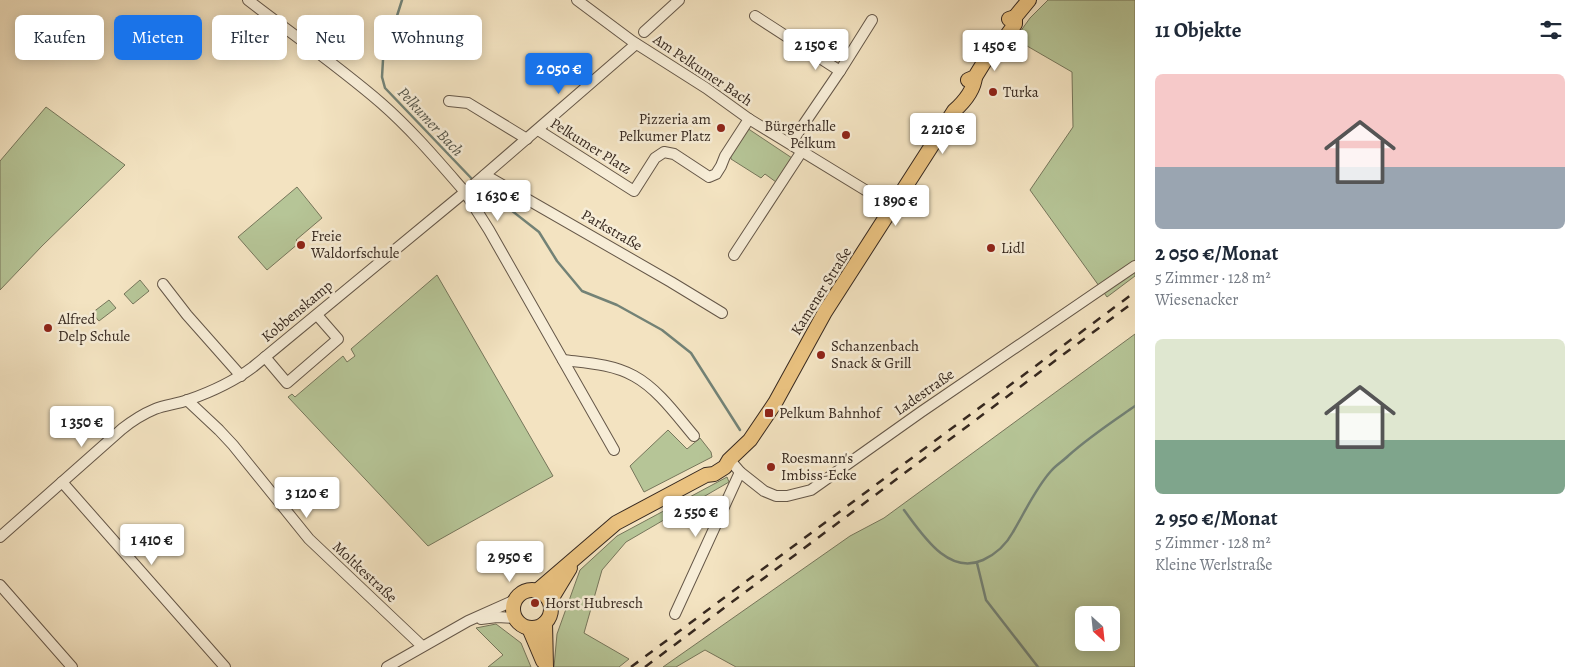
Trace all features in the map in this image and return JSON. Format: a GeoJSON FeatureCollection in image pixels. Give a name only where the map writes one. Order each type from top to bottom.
{"type":"FeatureCollection","features":[{"type":"Feature","properties":{"kind":"main road","name":"Kamener Straße"},"geometry":{"type":"LineString","coordinates":[[538,590],[616,523],[706,475],[710,468],[729,460],[750,440],[776,403],[825,312],[954,111],[962,103],[974,84],[974,77],[991,51],[998,48],[1015,24],[1016,17],[1029,0]]}},
{"type":"Feature","properties":{"kind":"main road","name":"Kamener Straße"},"geometry":{"type":"LineString","coordinates":[[550,600],[578,554]]}},
{"type":"Feature","properties":{"kind":"main road"},"geometry":{"type":"LineString","coordinates":[[530,589],[538,590],[550,600],[551,613],[545,623],[539,627],[529,628],[516,618],[513,610],[515,600],[523,592],[530,589]]}},
{"type":"Feature","properties":{"kind":"main road"},"geometry":{"type":"LineString","coordinates":[[545,623],[546,666]]}},
{"type":"Feature","properties":{"kind":"main road"},"geometry":{"type":"LineString","coordinates":[[529,628],[546,666]]}},
{"type":"Feature","properties":{"kind":"street"},"geometry":{"type":"LineString","coordinates":[[248,0],[382,104],[468,189],[476,210],[614,450]]}},
{"type":"Feature","properties":{"kind":"street","name":"Am Pelkumer Bach"},"geometry":{"type":"LineString","coordinates":[[577,0],[636,44],[706,88],[750,119],[892,207]]}},
{"type":"Feature","properties":{"kind":"street"},"geometry":{"type":"LineString","coordinates":[[644,32],[679,0]]}},
{"type":"Feature","properties":{"kind":"street"},"geometry":{"type":"LineString","coordinates":[[755,16],[840,71]]}},
{"type":"Feature","properties":{"kind":"street"},"geometry":{"type":"LineString","coordinates":[[791,143],[872,20]]}},
{"type":"Feature","properties":{"kind":"street","name":"Kobbenskamp"},"geometry":{"type":"LineString","coordinates":[[187,400],[242,376],[483,177],[636,44]]}},
{"type":"Feature","properties":{"kind":"street"},"geometry":{"type":"LineString","coordinates":[[450,101],[468,102],[527,139]]}},
{"type":"Feature","properties":{"kind":"street","name":"Pelkumer Platz"},"geometry":{"type":"LineString","coordinates":[[538,130],[634,191],[655,158],[664,152],[674,154],[710,176],[716,174],[725,156],[750,119]]}},
{"type":"Feature","properties":{"kind":"street"},"geometry":{"type":"LineString","coordinates":[[734,255],[802,151]]}},
{"type":"Feature","properties":{"kind":"street","name":"Parkstraße"},"geometry":{"type":"LineString","coordinates":[[483,177],[671,282],[722,313]]}},
{"type":"Feature","properties":{"kind":"street","name":"Ladestraße"},"geometry":{"type":"LineString","coordinates":[[729,460],[740,472],[764,490],[776,496],[787,496],[811,490],[921,412],[1135,266]]}},
{"type":"Feature","properties":{"kind":"street"},"geometry":{"type":"LineString","coordinates":[[163,284],[242,376]]}},
{"type":"Feature","properties":{"kind":"street"},"geometry":{"type":"LineString","coordinates":[[265,357],[287,383],[338,339],[317,315]]}},
{"type":"Feature","properties":{"kind":"street"},"geometry":{"type":"LineString","coordinates":[[563,360],[606,366],[635,376],[662,399],[694,436]]}},
{"type":"Feature","properties":{"kind":"street"},"geometry":{"type":"LineString","coordinates":[[0,536],[136,419],[153,410],[187,400]]}},
{"type":"Feature","properties":{"kind":"street","name":"Moltkestraße"},"geometry":{"type":"LineString","coordinates":[[187,400],[233,445],[309,539],[422,646]]}},
{"type":"Feature","properties":{"kind":"street"},"geometry":{"type":"LineString","coordinates":[[675,614],[740,472]]}},
{"type":"Feature","properties":{"kind":"street"},"geometry":{"type":"LineString","coordinates":[[62,482],[225,667]]}},
{"type":"Feature","properties":{"kind":"street"},"geometry":{"type":"LineString","coordinates":[[0,585],[72,667]]}},
{"type":"Feature","properties":{"kind":"street"},"geometry":{"type":"LineString","coordinates":[[387,667],[468,621],[515,600]]}},
{"type":"Feature","properties":{"kind":"street"},"geometry":{"type":"LineString","coordinates":[[468,621],[496,617],[516,618]]}},
{"type":"Feature","properties":{"kind":"green space"},"geometry":{"type":"Polygon","coordinates":[[[1048,0],[1135,0],[1135,276],[1107,297],[1030,190],[1073,127],[1072,72],[1015,39],[1030,18],[1048,0]]]}},
{"type":"Feature","properties":{"kind":"green space"},"geometry":{"type":"Polygon","coordinates":[[[46,107],[125,165],[0,290],[0,161],[46,107]]]}},
{"type":"Feature","properties":{"kind":"green space"},"geometry":{"type":"Polygon","coordinates":[[[747,128],[792,158],[776,182],[765,174],[761,178],[731,159],[730,152],[747,128]]]}},
{"type":"Feature","properties":{"kind":"green space"},"geometry":{"type":"Polygon","coordinates":[[[297,187],[322,218],[296,240],[299,243],[267,270],[238,237],[297,187]]]}},
{"type":"Feature","properties":{"kind":"green space"},"geometry":{"type":"Polygon","coordinates":[[[437,275],[553,476],[428,546],[288,397],[292,394],[295,397],[343,356],[347,362],[355,356],[351,349],[437,275]]]}},
{"type":"Feature","properties":{"kind":"green space"},"geometry":{"type":"Polygon","coordinates":[[[140,280],[149,291],[133,304],[124,294],[140,280]]]}},
{"type":"Feature","properties":{"kind":"green space"},"geometry":{"type":"Polygon","coordinates":[[[109,300],[116,308],[99,321],[92,313],[109,300]]]}},
{"type":"Feature","properties":{"kind":"green space"},"geometry":{"type":"Polygon","coordinates":[[[1135,334],[1135,667],[736,667],[705,650],[676,667],[663,667],[850,536],[884,518],[1135,334]]]}},
{"type":"Feature","properties":{"kind":"green space"},"geometry":{"type":"Polygon","coordinates":[[[668,430],[687,449],[700,438],[711,452],[712,457],[644,492],[630,466],[668,430]]]}},
{"type":"Feature","properties":{"kind":"green space"},"geometry":{"type":"Polygon","coordinates":[[[727,477],[729,482],[626,542],[602,570],[584,633],[629,659],[619,667],[554,667],[557,634],[580,570],[617,536],[727,477]]]}},
{"type":"Feature","properties":{"kind":"green space"},"geometry":{"type":"Polygon","coordinates":[[[496,624],[521,643],[531,667],[488,667],[503,655],[476,628],[496,624]]]}},
{"type":"Feature","properties":{"kind":"waterway","name":"Pelkumer Bach"},"geometry":{"type":"LineString","coordinates":[[402,0],[383,60],[382,77],[385,88],[473,180]]}},
{"type":"Feature","properties":{"kind":"waterway","name":"Pelkumer Bach"},"geometry":{"type":"LineString","coordinates":[[479,185],[539,232],[557,261],[582,291],[617,305],[662,330],[691,353],[740,430]]}},
{"type":"Feature","properties":{"kind":"waterway"},"geometry":{"type":"LineString","coordinates":[[904,510],[928,541],[947,558],[958,562],[970,563],[983,560],[1004,545],[1035,493],[1053,469],[1092,436],[1135,406]]}},
{"type":"Feature","properties":{"kind":"waterway","name":"Pelkumer Bach"},"geometry":{"type":"LineString","coordinates":[[977,563],[986,600],[1038,667]]}},
{"type":"Feature","properties":{"kind":"railway"},"geometry":{"type":"LineString","coordinates":[[631,667],[1135,292]]}},
{"type":"Feature","properties":{"kind":"railway"},"geometry":{"type":"LineString","coordinates":[[645,667],[1135,301]]}},
{"type":"Feature","properties":{"kind":"place","name":"Turka"},"geometry":{"type":"Point","coordinates":[993,92]}},
{"type":"Feature","properties":{"kind":"place","name":"Pizzeria am Pelkumer Platz"},"geometry":{"type":"Point","coordinates":[721,128]}},
{"type":"Feature","properties":{"kind":"place","name":"Bürgerhalle Pelkum"},"geometry":{"type":"Point","coordinates":[846,135]}},
{"type":"Feature","properties":{"kind":"place","name":"Freie Waldorfschule"},"geometry":{"type":"Point","coordinates":[301,245]}},
{"type":"Feature","properties":{"kind":"place","name":"Lidl"},"geometry":{"type":"Point","coordinates":[991,248]}},
{"type":"Feature","properties":{"kind":"place","name":"Alfred Delp Schule"},"geometry":{"type":"Point","coordinates":[48,328]}},
{"type":"Feature","properties":{"kind":"place","name":"Schanzenbach Snack & Grill"},"geometry":{"type":"Point","coordinates":[821,355]}},
{"type":"Feature","properties":{"kind":"place","name":"Pelkum Bahnhof"},"geometry":{"type":"Point","coordinates":[769,413]}},
{"type":"Feature","properties":{"kind":"place","name":"Roesmann's Imbiss-Ecke"},"geometry":{"type":"Point","coordinates":[771,467]}},
{"type":"Feature","properties":{"kind":"place","name":"Horst Hubresch"},"geometry":{"type":"Point","coordinates":[535,603]}}]}
